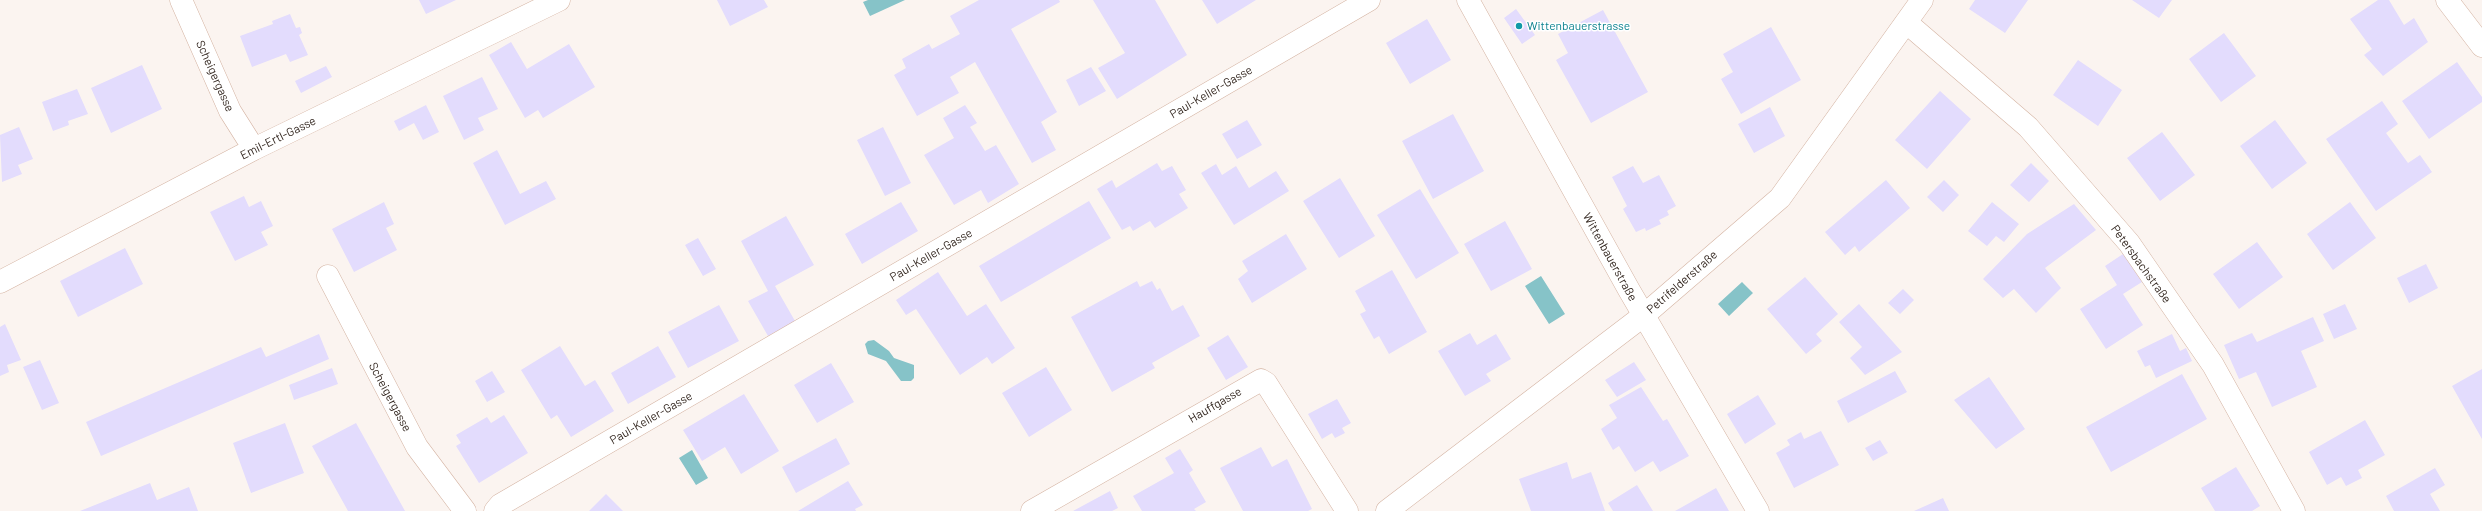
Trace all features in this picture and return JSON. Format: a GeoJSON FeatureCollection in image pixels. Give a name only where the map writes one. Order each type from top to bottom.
{"type":"FeatureCollection","features":[{"type":"Feature","properties":{"kind":"street","name":"Scheigergasse"},"geometry":{"type":"LineString","coordinates":[[181,0],[230,111],[254,149]]}},
{"type":"Feature","properties":{"kind":"street","name":"Emil-Ertl-Gasse"},"geometry":{"type":"LineString","coordinates":[[0,282],[254,149],[559,0]]}},
{"type":"Feature","properties":{"kind":"street","name":"Paul-Keller-Gasse"},"geometry":{"type":"LineString","coordinates":[[496,511],[500,506],[521,493],[1369,0]]}},
{"type":"Feature","properties":{"kind":"street","name":"Wittenbauerstraße"},"geometry":{"type":"LineString","coordinates":[[1468,0],[1643,316],[1758,511]]}},
{"type":"Feature","properties":{"kind":"street","name":"Petrifelderstraße"},"geometry":{"type":"LineString","coordinates":[[1387,511],[1643,316],[1780,198],[1922,0]]}},
{"type":"Feature","properties":{"kind":"street"},"geometry":{"type":"LineString","coordinates":[[2447,0],[2482,46]]}},
{"type":"Feature","properties":{"kind":"street","name":"Petersbachstraße"},"geometry":{"type":"LineString","coordinates":[[1907,22],[2028,127],[2129,243],[2213,365],[2294,511]]}},
{"type":"Feature","properties":{"kind":"street","name":"Scheigergasse"},"geometry":{"type":"LineString","coordinates":[[328,276],[417,447],[465,511]]}},
{"type":"Feature","properties":{"kind":"street","name":"Hauffgasse"},"geometry":{"type":"LineString","coordinates":[[1032,511],[1261,380],[1266,383],[1348,511]]}},
{"type":"Feature","properties":{"kind":"water"},"geometry":{"type":"Polygon","coordinates":[[[868,0],[905,0],[870,16],[863,2],[868,0]]]}},
{"type":"Feature","properties":{"kind":"water"},"geometry":{"type":"Polygon","coordinates":[[[1541,276],[1565,314],[1549,324],[1525,286],[1541,276]]]}},
{"type":"Feature","properties":{"kind":"water"},"geometry":{"type":"Polygon","coordinates":[[[1742,282],[1753,293],[1729,316],[1718,304],[1742,282]]]}},
{"type":"Feature","properties":{"kind":"water"},"geometry":{"type":"Polygon","coordinates":[[[874,340],[889,351],[894,358],[914,365],[914,378],[911,381],[901,381],[886,361],[868,354],[865,344],[868,341],[874,340]]]}},
{"type":"Feature","properties":{"kind":"water"},"geometry":{"type":"Polygon","coordinates":[[[692,450],[708,478],[696,485],[679,458],[692,450]]]}},
{"type":"Feature","properties":{"kind":"building"},"geometry":{"type":"Polygon","coordinates":[[[419,0],[456,0],[426,14],[419,0]]]}},
{"type":"Feature","properties":{"kind":"building"},"geometry":{"type":"Polygon","coordinates":[[[717,0],[764,0],[768,7],[730,26],[717,0]]]}},
{"type":"Feature","properties":{"kind":"building"},"geometry":{"type":"Polygon","coordinates":[[[979,0],[1059,0],[1060,2],[1011,29],[1057,112],[1041,122],[1056,150],[1032,163],[975,62],[950,77],[959,93],[917,116],[894,75],[906,68],[902,59],[929,44],[932,49],[960,34],[950,16],[979,0]]]}},
{"type":"Feature","properties":{"kind":"building"},"geometry":{"type":"Polygon","coordinates":[[[1093,0],[1155,0],[1187,55],[1117,99],[1098,68],[1125,53],[1093,0]]]}},
{"type":"Feature","properties":{"kind":"building"},"geometry":{"type":"Polygon","coordinates":[[[1202,0],[1256,0],[1217,24],[1202,0]]]}},
{"type":"Feature","properties":{"kind":"building"},"geometry":{"type":"Polygon","coordinates":[[[1975,0],[2028,0],[2005,33],[1969,9],[1975,0]]]}},
{"type":"Feature","properties":{"kind":"building"},"geometry":{"type":"Polygon","coordinates":[[[2132,0],[2172,0],[2159,18],[2132,0]]]}},
{"type":"Feature","properties":{"kind":"building"},"geometry":{"type":"Polygon","coordinates":[[[2378,0],[2389,0],[2404,25],[2414,18],[2428,42],[2383,76],[2364,55],[2372,49],[2350,19],[2378,0]]]}},
{"type":"Feature","properties":{"kind":"building","name":"Wittenbauerstrasse"},"geometry":{"type":"Polygon","coordinates":[[[1516,9],[1535,35],[1522,44],[1504,18],[1516,9]]]}},
{"type":"Feature","properties":{"kind":"building"},"geometry":{"type":"Polygon","coordinates":[[[1603,10],[1648,92],[1591,123],[1556,60],[1568,53],[1558,34],[1603,10]]]}},
{"type":"Feature","properties":{"kind":"building"},"geometry":{"type":"Polygon","coordinates":[[[290,14],[296,28],[300,27],[302,33],[299,35],[308,55],[290,62],[286,54],[252,67],[240,36],[273,24],[272,21],[290,14]]]}},
{"type":"Feature","properties":{"kind":"building"},"geometry":{"type":"Polygon","coordinates":[[[1427,19],[1451,60],[1410,84],[1386,43],[1427,19]]]}},
{"type":"Feature","properties":{"kind":"building"},"geometry":{"type":"Polygon","coordinates":[[[1771,27],[1801,80],[1741,114],[1721,79],[1733,72],[1723,54],[1771,27]]]}},
{"type":"Feature","properties":{"kind":"building"},"geometry":{"type":"Polygon","coordinates":[[[2224,33],[2256,76],[2221,102],[2189,59],[2224,33]]]}},
{"type":"Feature","properties":{"kind":"building"},"geometry":{"type":"Polygon","coordinates":[[[511,42],[527,69],[569,44],[595,87],[543,118],[538,110],[525,118],[489,55],[511,42]]]}},
{"type":"Feature","properties":{"kind":"building"},"geometry":{"type":"Polygon","coordinates":[[[2078,60],[2122,90],[2098,126],[2053,95],[2078,60]]]}},
{"type":"Feature","properties":{"kind":"building"},"geometry":{"type":"Polygon","coordinates":[[[2457,62],[2482,97],[2482,102],[2429,139],[2402,101],[2457,62]]]}},
{"type":"Feature","properties":{"kind":"building"},"geometry":{"type":"Polygon","coordinates":[[[142,65],[162,109],[111,133],[91,88],[142,65]]]}},
{"type":"Feature","properties":{"kind":"building"},"geometry":{"type":"Polygon","coordinates":[[[326,66],[332,77],[301,93],[295,81],[326,66]]]}},
{"type":"Feature","properties":{"kind":"building"},"geometry":{"type":"Polygon","coordinates":[[[1091,67],[1106,91],[1079,106],[1066,80],[1091,67]]]}},
{"type":"Feature","properties":{"kind":"building"},"geometry":{"type":"Polygon","coordinates":[[[482,77],[498,109],[478,118],[484,130],[464,140],[443,96],[482,77]]]}},
{"type":"Feature","properties":{"kind":"building"},"geometry":{"type":"Polygon","coordinates":[[[77,89],[88,114],[68,121],[69,125],[53,131],[42,102],[77,89]]]}},
{"type":"Feature","properties":{"kind":"building"},"geometry":{"type":"Polygon","coordinates":[[[1940,91],[1971,119],[1927,169],[1895,140],[1940,91]]]}},
{"type":"Feature","properties":{"kind":"building"},"geometry":{"type":"Polygon","coordinates":[[[2382,101],[2398,124],[2386,133],[2408,163],[2420,155],[2432,172],[2376,211],[2326,139],[2382,101]]]}},
{"type":"Feature","properties":{"kind":"building"},"geometry":{"type":"Polygon","coordinates":[[[426,105],[439,132],[423,140],[414,123],[399,131],[394,121],[426,105]]]}},
{"type":"Feature","properties":{"kind":"building"},"geometry":{"type":"Polygon","coordinates":[[[965,105],[977,123],[970,127],[985,151],[996,145],[1019,184],[988,203],[981,190],[954,205],[924,155],[954,138],[943,118],[965,105]]]}},
{"type":"Feature","properties":{"kind":"building"},"geometry":{"type":"Polygon","coordinates":[[[1770,107],[1785,136],[1754,153],[1738,124],[1770,107]]]}},
{"type":"Feature","properties":{"kind":"building"},"geometry":{"type":"Polygon","coordinates":[[[1453,114],[1484,171],[1433,199],[1402,141],[1453,114]]]}},
{"type":"Feature","properties":{"kind":"building"},"geometry":{"type":"Polygon","coordinates":[[[1247,120],[1262,145],[1237,159],[1222,134],[1247,120]]]}},
{"type":"Feature","properties":{"kind":"building"},"geometry":{"type":"Polygon","coordinates":[[[2275,120],[2307,163],[2272,189],[2240,146],[2275,120]]]}},
{"type":"Feature","properties":{"kind":"building"},"geometry":{"type":"Polygon","coordinates":[[[19,127],[33,159],[18,165],[22,174],[2,182],[0,135],[19,127]]]}},
{"type":"Feature","properties":{"kind":"building"},"geometry":{"type":"Polygon","coordinates":[[[883,127],[911,183],[885,196],[857,140],[883,127]]]}},
{"type":"Feature","properties":{"kind":"building"},"geometry":{"type":"Polygon","coordinates":[[[2162,132],[2195,175],[2160,201],[2127,158],[2162,132]]]}},
{"type":"Feature","properties":{"kind":"building"},"geometry":{"type":"Polygon","coordinates":[[[497,150],[520,194],[546,181],[556,199],[505,225],[473,163],[497,150]]]}},
{"type":"Feature","properties":{"kind":"building"},"geometry":{"type":"Polygon","coordinates":[[[1157,163],[1162,171],[1172,166],[1186,190],[1179,194],[1188,208],[1155,228],[1150,221],[1133,231],[1130,226],[1122,230],[1097,189],[1112,180],[1116,188],[1157,163]]]}},
{"type":"Feature","properties":{"kind":"building"},"geometry":{"type":"Polygon","coordinates":[[[2031,163],[2049,181],[2029,202],[2010,185],[2031,163]]]}},
{"type":"Feature","properties":{"kind":"building"},"geometry":{"type":"Polygon","coordinates":[[[1216,164],[1222,175],[1236,166],[1249,188],[1276,171],[1289,191],[1234,225],[1201,173],[1216,164]]]}},
{"type":"Feature","properties":{"kind":"building"},"geometry":{"type":"Polygon","coordinates":[[[1633,166],[1643,183],[1659,175],[1676,206],[1667,211],[1669,215],[1659,220],[1661,224],[1646,231],[1645,228],[1636,232],[1623,209],[1627,206],[1612,177],[1633,166]]]}},
{"type":"Feature","properties":{"kind":"building"},"geometry":{"type":"Polygon","coordinates":[[[1340,178],[1375,236],[1339,258],[1303,201],[1340,178]]]}},
{"type":"Feature","properties":{"kind":"building"},"geometry":{"type":"Polygon","coordinates":[[[1886,180],[1910,208],[1859,252],[1855,246],[1845,255],[1825,232],[1886,180]]]}},
{"type":"Feature","properties":{"kind":"building"},"geometry":{"type":"Polygon","coordinates":[[[1944,180],[1959,195],[1943,212],[1927,197],[1944,180]]]}},
{"type":"Feature","properties":{"kind":"building"},"geometry":{"type":"Polygon","coordinates":[[[1420,189],[1459,253],[1416,279],[1377,215],[1420,189]]]}},
{"type":"Feature","properties":{"kind":"building"},"geometry":{"type":"Polygon","coordinates":[[[244,196],[249,207],[261,201],[273,226],[261,232],[268,245],[235,261],[210,212],[244,196]]]}},
{"type":"Feature","properties":{"kind":"building"},"geometry":{"type":"Polygon","coordinates":[[[1089,201],[1111,238],[1001,302],[979,266],[1089,201]]]}},
{"type":"Feature","properties":{"kind":"building"},"geometry":{"type":"Polygon","coordinates":[[[384,202],[394,224],[386,228],[397,250],[354,272],[332,229],[384,202]]]}},
{"type":"Feature","properties":{"kind":"building"},"geometry":{"type":"Polygon","coordinates":[[[901,202],[918,231],[862,264],[845,234],[901,202]]]}},
{"type":"Feature","properties":{"kind":"building"},"geometry":{"type":"Polygon","coordinates":[[[1992,202],[2019,224],[2004,242],[1996,236],[1987,246],[1968,231],[1992,202]]]}},
{"type":"Feature","properties":{"kind":"building"},"geometry":{"type":"Polygon","coordinates":[[[2350,202],[2376,238],[2333,270],[2307,234],[2350,202]]]}},
{"type":"Feature","properties":{"kind":"building"},"geometry":{"type":"Polygon","coordinates":[[[2074,204],[2096,230],[2045,268],[2061,288],[2036,313],[2014,289],[2003,298],[1983,279],[2027,234],[2074,204]]]}},
{"type":"Feature","properties":{"kind":"building"},"geometry":{"type":"Polygon","coordinates":[[[786,216],[814,265],[775,286],[795,321],[768,336],[748,301],[768,291],[741,241],[786,216]]]}},
{"type":"Feature","properties":{"kind":"building"},"geometry":{"type":"Polygon","coordinates":[[[1505,221],[1532,269],[1491,291],[1464,244],[1505,221]]]}},
{"type":"Feature","properties":{"kind":"building"},"geometry":{"type":"Polygon","coordinates":[[[1286,234],[1307,269],[1252,303],[1238,279],[1248,271],[1242,261],[1286,234]]]}},
{"type":"Feature","properties":{"kind":"building"},"geometry":{"type":"Polygon","coordinates":[[[698,238],[716,269],[703,276],[685,245],[698,238]]]}},
{"type":"Feature","properties":{"kind":"building"},"geometry":{"type":"Polygon","coordinates":[[[2257,242],[2283,277],[2239,309],[2213,274],[2257,242]]]}},
{"type":"Feature","properties":{"kind":"building"},"geometry":{"type":"Polygon","coordinates":[[[125,248],[143,284],[78,317],[60,281],[125,248]]]}},
{"type":"Feature","properties":{"kind":"building"},"geometry":{"type":"Polygon","coordinates":[[[2123,254],[2142,282],[2123,294],[2143,325],[2106,349],[2080,309],[2117,285],[2105,266],[2123,254]]]}},
{"type":"Feature","properties":{"kind":"building"},"geometry":{"type":"Polygon","coordinates":[[[2426,264],[2438,288],[2409,303],[2397,278],[2426,264]]]}},
{"type":"Feature","properties":{"kind":"building"},"geometry":{"type":"Polygon","coordinates":[[[1392,270],[1427,332],[1389,354],[1379,336],[1374,339],[1360,314],[1366,311],[1355,291],[1392,270]]]}},
{"type":"Feature","properties":{"kind":"building"},"geometry":{"type":"Polygon","coordinates":[[[938,272],[967,316],[986,304],[1015,348],[992,364],[987,357],[960,375],[916,309],[906,315],[896,300],[938,272]]]}},
{"type":"Feature","properties":{"kind":"building"},"geometry":{"type":"Polygon","coordinates":[[[1805,277],[1838,314],[1816,334],[1822,341],[1806,354],[1767,309],[1805,277]]]}},
{"type":"Feature","properties":{"kind":"building"},"geometry":{"type":"Polygon","coordinates":[[[1137,281],[1140,287],[1152,281],[1157,290],[1160,288],[1172,311],[1183,305],[1200,336],[1152,363],[1155,368],[1112,392],[1071,317],[1137,281]]]}},
{"type":"Feature","properties":{"kind":"building"},"geometry":{"type":"Polygon","coordinates":[[[1903,289],[1914,300],[1900,314],[1888,303],[1903,289]]]}},
{"type":"Feature","properties":{"kind":"building"},"geometry":{"type":"Polygon","coordinates":[[[1859,304],[1902,352],[1865,375],[1850,358],[1862,347],[1839,322],[1859,304]]]}},
{"type":"Feature","properties":{"kind":"building"},"geometry":{"type":"Polygon","coordinates":[[[2345,304],[2357,329],[2334,339],[2323,314],[2345,304]]]}},
{"type":"Feature","properties":{"kind":"building"},"geometry":{"type":"Polygon","coordinates":[[[719,305],[739,341],[688,368],[668,332],[719,305]]]}},
{"type":"Feature","properties":{"kind":"building"},"geometry":{"type":"Polygon","coordinates":[[[2313,317],[2324,341],[2301,351],[2317,387],[2272,407],[2256,372],[2239,379],[2224,345],[2252,333],[2257,342],[2313,317]]]}},
{"type":"Feature","properties":{"kind":"building"},"geometry":{"type":"Polygon","coordinates":[[[5,324],[21,360],[7,365],[9,372],[0,376],[0,327],[5,324]]]}},
{"type":"Feature","properties":{"kind":"building"},"geometry":{"type":"Polygon","coordinates":[[[1470,333],[1477,345],[1496,334],[1511,359],[1486,374],[1491,381],[1465,396],[1438,351],[1470,333]]]}},
{"type":"Feature","properties":{"kind":"building"},"geometry":{"type":"Polygon","coordinates":[[[319,334],[329,359],[101,456],[86,422],[261,347],[266,357],[319,334]]]}},
{"type":"Feature","properties":{"kind":"building"},"geometry":{"type":"Polygon","coordinates":[[[2172,334],[2180,351],[2186,348],[2192,361],[2156,378],[2150,365],[2145,367],[2137,351],[2172,334]]]}},
{"type":"Feature","properties":{"kind":"building"},"geometry":{"type":"Polygon","coordinates":[[[1228,335],[1248,367],[1226,380],[1207,348],[1228,335]]]}},
{"type":"Feature","properties":{"kind":"building"},"geometry":{"type":"Polygon","coordinates":[[[560,346],[585,386],[595,380],[614,411],[571,437],[557,415],[551,419],[521,370],[560,346]]]}},
{"type":"Feature","properties":{"kind":"building"},"geometry":{"type":"Polygon","coordinates":[[[658,346],[676,377],[628,404],[611,373],[658,346]]]}},
{"type":"Feature","properties":{"kind":"building"},"geometry":{"type":"Polygon","coordinates":[[[40,360],[59,403],[42,410],[23,367],[40,360]]]}},
{"type":"Feature","properties":{"kind":"building"},"geometry":{"type":"Polygon","coordinates":[[[1634,362],[1646,380],[1617,397],[1605,380],[1634,362]]]}},
{"type":"Feature","properties":{"kind":"building"},"geometry":{"type":"Polygon","coordinates":[[[831,363],[854,402],[817,423],[794,385],[831,363]]]}},
{"type":"Feature","properties":{"kind":"building"},"geometry":{"type":"Polygon","coordinates":[[[1046,367],[1072,410],[1029,437],[1002,393],[1046,367]]]}},
{"type":"Feature","properties":{"kind":"building"},"geometry":{"type":"Polygon","coordinates":[[[332,368],[338,384],[294,400],[289,385],[332,368]]]}},
{"type":"Feature","properties":{"kind":"building"},"geometry":{"type":"Polygon","coordinates":[[[2482,369],[2482,439],[2452,386],[2482,369]]]}},
{"type":"Feature","properties":{"kind":"building"},"geometry":{"type":"Polygon","coordinates":[[[492,371],[505,392],[487,402],[475,381],[492,371]]]}},
{"type":"Feature","properties":{"kind":"building"},"geometry":{"type":"Polygon","coordinates":[[[1895,371],[1907,392],[1848,423],[1837,401],[1895,371]]]}},
{"type":"Feature","properties":{"kind":"building"},"geometry":{"type":"Polygon","coordinates":[[[2182,374],[2207,419],[2111,472],[2086,427],[2182,374]]]}},
{"type":"Feature","properties":{"kind":"building"},"geometry":{"type":"Polygon","coordinates":[[[1989,377],[2025,429],[1996,449],[1954,400],[1989,377]]]}},
{"type":"Feature","properties":{"kind":"building"},"geometry":{"type":"Polygon","coordinates":[[[1641,387],[1663,421],[1667,419],[1689,456],[1660,472],[1653,461],[1635,472],[1619,446],[1613,450],[1601,429],[1617,418],[1609,405],[1641,387]]]}},
{"type":"Feature","properties":{"kind":"building"},"geometry":{"type":"Polygon","coordinates":[[[744,394],[779,451],[741,474],[725,447],[702,461],[683,430],[744,394]]]}},
{"type":"Feature","properties":{"kind":"building"},"geometry":{"type":"Polygon","coordinates":[[[1758,395],[1776,424],[1745,444],[1727,414],[1758,395]]]}},
{"type":"Feature","properties":{"kind":"building"},"geometry":{"type":"Polygon","coordinates":[[[1337,399],[1351,423],[1342,428],[1345,433],[1335,438],[1332,433],[1322,439],[1308,414],[1337,399]]]}},
{"type":"Feature","properties":{"kind":"building"},"geometry":{"type":"Polygon","coordinates":[[[504,415],[528,453],[479,483],[456,446],[461,443],[456,435],[487,417],[491,423],[504,415]]]}},
{"type":"Feature","properties":{"kind":"building"},"geometry":{"type":"Polygon","coordinates":[[[2365,420],[2385,455],[2358,470],[2362,478],[2346,486],[2341,477],[2327,485],[2309,452],[2365,420]]]}},
{"type":"Feature","properties":{"kind":"building"},"geometry":{"type":"Polygon","coordinates":[[[285,423],[304,473],[251,493],[233,443],[285,423]]]}},
{"type":"Feature","properties":{"kind":"building"},"geometry":{"type":"Polygon","coordinates":[[[356,423],[405,511],[348,511],[312,446],[356,423]]]}},
{"type":"Feature","properties":{"kind":"building"},"geometry":{"type":"Polygon","coordinates":[[[1821,431],[1839,465],[1794,488],[1776,453],[1790,445],[1787,440],[1801,432],[1804,439],[1821,431]]]}},
{"type":"Feature","properties":{"kind":"building"},"geometry":{"type":"Polygon","coordinates":[[[836,438],[850,464],[796,493],[782,467],[836,438]]]}},
{"type":"Feature","properties":{"kind":"building"},"geometry":{"type":"Polygon","coordinates":[[[1880,440],[1888,453],[1873,461],[1865,448],[1880,440]]]}},
{"type":"Feature","properties":{"kind":"building"},"geometry":{"type":"Polygon","coordinates":[[[1261,447],[1272,467],[1287,459],[1312,509],[1308,511],[1243,511],[1220,468],[1261,447]]]}},
{"type":"Feature","properties":{"kind":"building"},"geometry":{"type":"Polygon","coordinates":[[[1180,449],[1193,470],[1189,473],[1206,502],[1194,509],[1196,511],[1142,511],[1133,496],[1174,473],[1165,458],[1180,449]]]}},
{"type":"Feature","properties":{"kind":"building"},"geometry":{"type":"Polygon","coordinates":[[[1567,462],[1572,479],[1591,472],[1605,511],[1531,511],[1519,479],[1567,462]]]}},
{"type":"Feature","properties":{"kind":"building"},"geometry":{"type":"Polygon","coordinates":[[[2236,467],[2260,506],[2252,511],[2215,511],[2201,488],[2236,467]]]}},
{"type":"Feature","properties":{"kind":"building"},"geometry":{"type":"Polygon","coordinates":[[[2435,468],[2445,485],[2430,494],[2440,511],[2394,511],[2386,496],[2435,468]]]}},
{"type":"Feature","properties":{"kind":"building"},"geometry":{"type":"Polygon","coordinates":[[[848,481],[863,505],[855,509],[856,511],[798,511],[848,481]]]}},
{"type":"Feature","properties":{"kind":"building"},"geometry":{"type":"Polygon","coordinates":[[[150,483],[157,500],[189,487],[198,511],[80,511],[150,483]]]}},
{"type":"Feature","properties":{"kind":"building"},"geometry":{"type":"Polygon","coordinates":[[[1637,485],[1653,511],[1613,511],[1608,503],[1637,485]]]}},
{"type":"Feature","properties":{"kind":"building"},"geometry":{"type":"Polygon","coordinates":[[[1716,488],[1729,511],[1675,511],[1716,488]]]}},
{"type":"Feature","properties":{"kind":"building"},"geometry":{"type":"Polygon","coordinates":[[[1110,491],[1118,508],[1112,511],[1073,511],[1110,491]]]}},
{"type":"Feature","properties":{"kind":"building"},"geometry":{"type":"Polygon","coordinates":[[[606,494],[623,511],[589,511],[606,494]]]}},
{"type":"Feature","properties":{"kind":"building"},"geometry":{"type":"Polygon","coordinates":[[[1943,498],[1949,511],[1914,511],[1943,498]]]}},
{"type":"Feature","properties":{"kind":"place","name":"Wittenbauerstrasse"},"geometry":{"type":"Point","coordinates":[1519,26]}}]}
